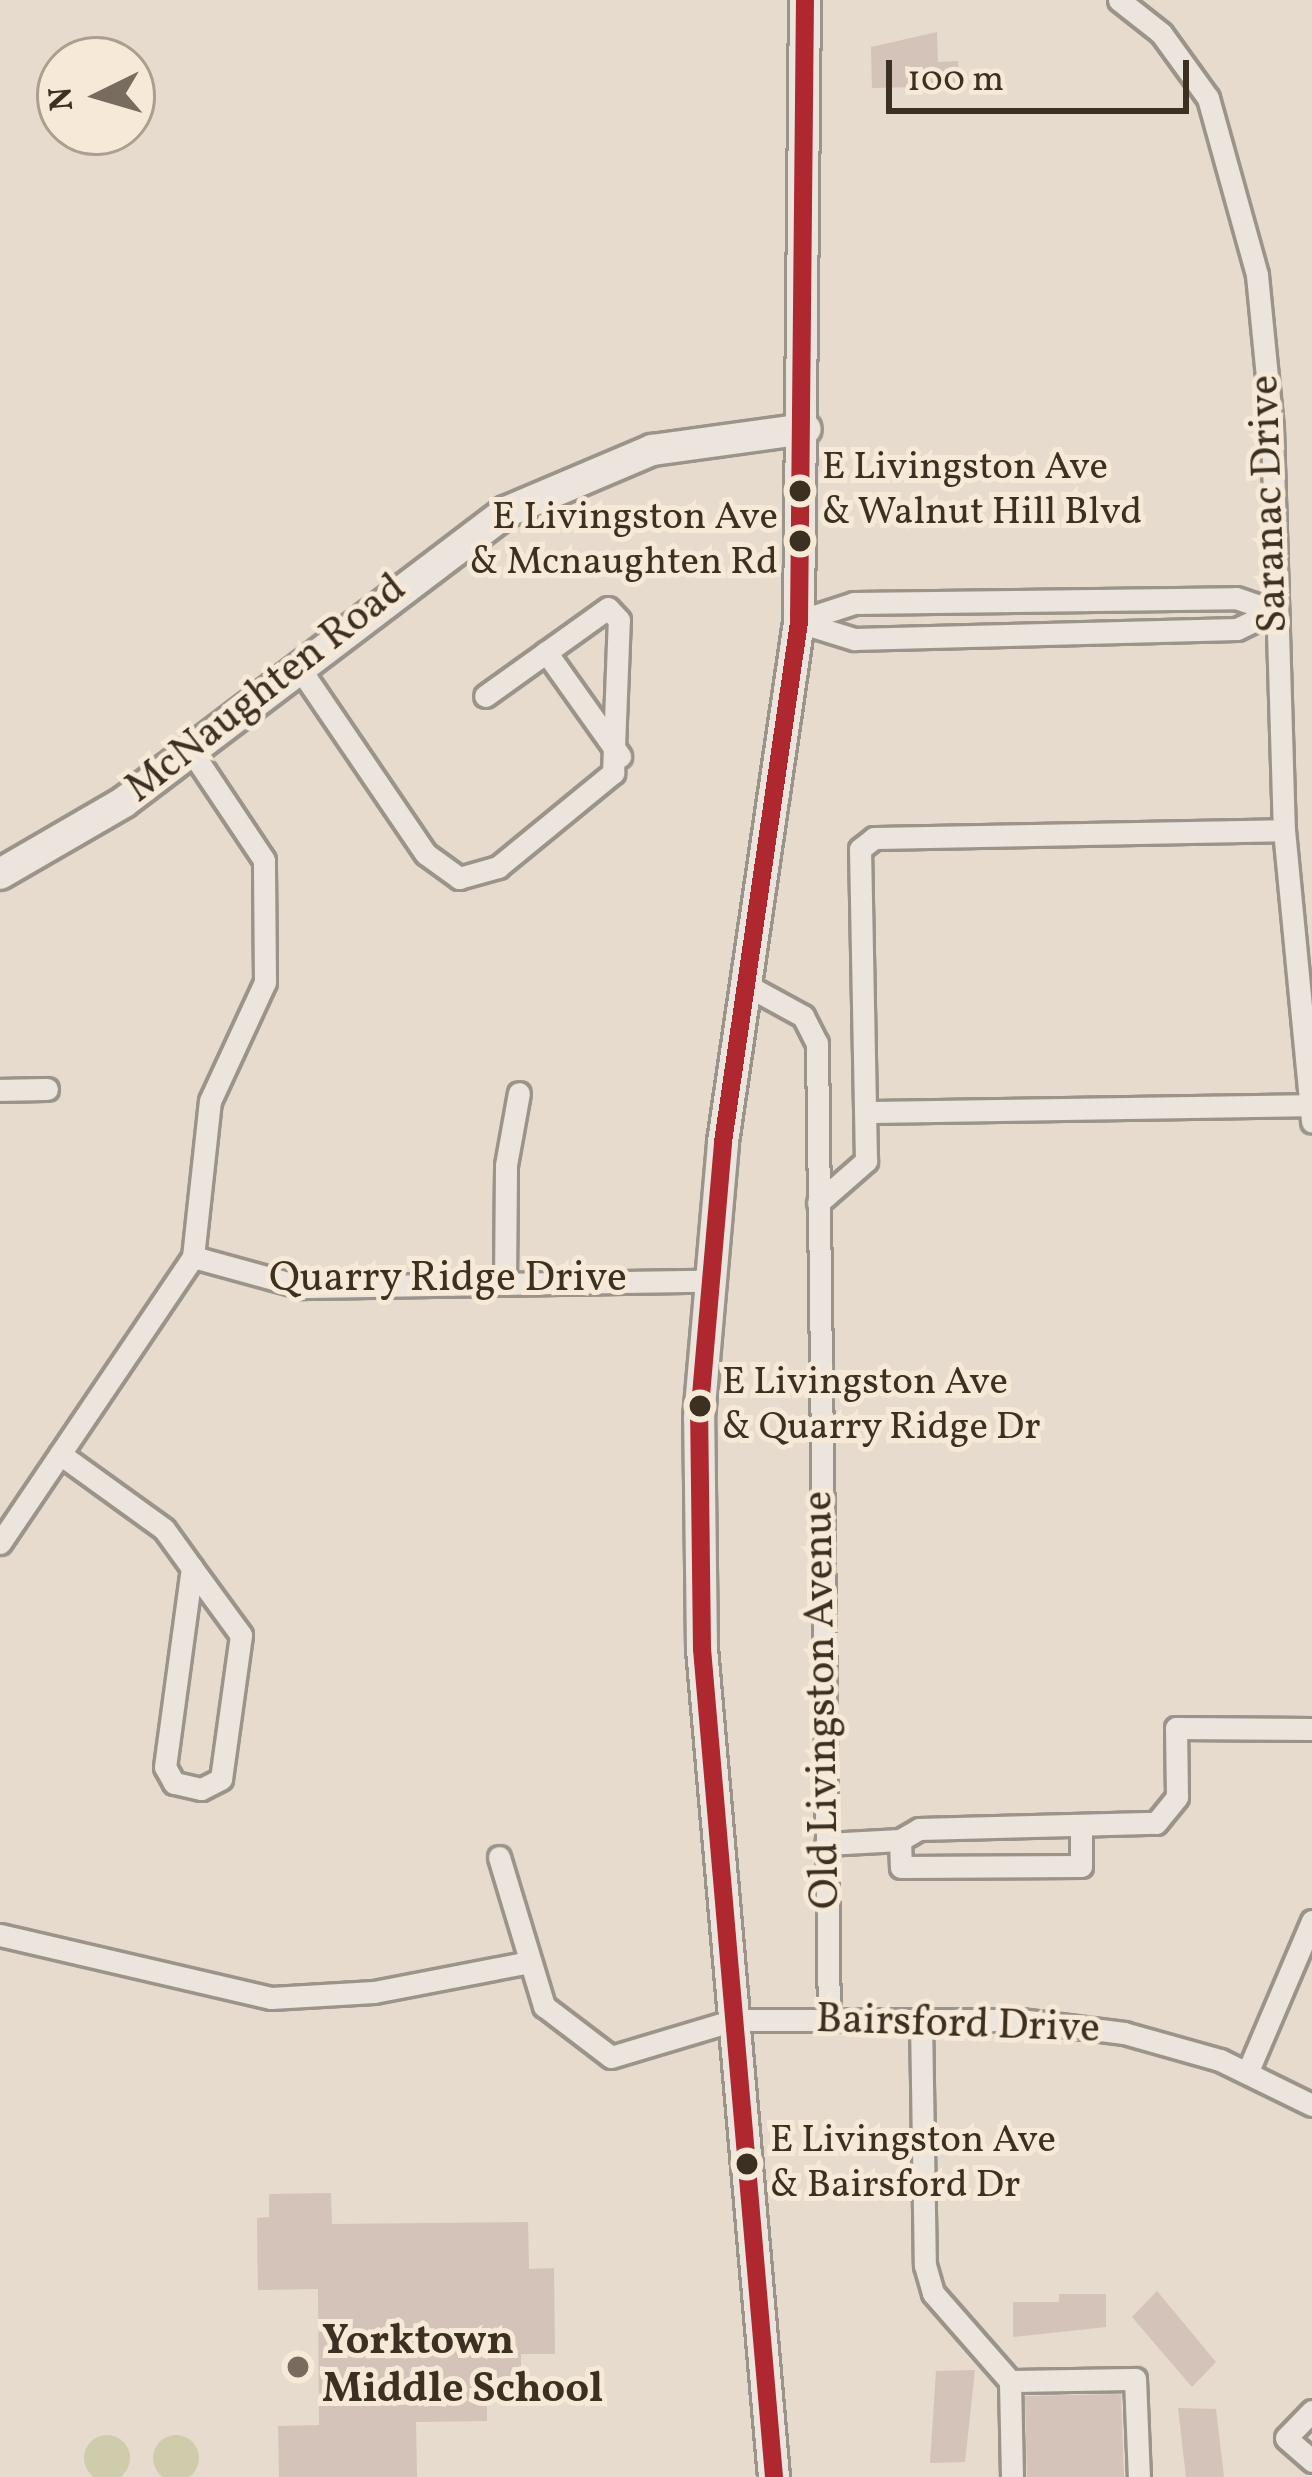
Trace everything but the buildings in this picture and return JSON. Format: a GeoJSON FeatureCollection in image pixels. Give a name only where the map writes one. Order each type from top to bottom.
{"type":"FeatureCollection","features":[{"type":"Feature","properties":{"kind":"main road"},"geometry":{"type":"LineString","coordinates":[[774,2477],[702,1649],[707,1281],[799,622],[806,429],[805,0]]}},
{"type":"Feature","properties":{"kind":"main road","name":"McNaughten Road"},"geometry":{"type":"LineString","coordinates":[[0,874],[192,752],[298,666],[541,494],[693,440],[806,429]]}},
{"type":"Feature","properties":{"kind":"street","name":"Saranac Drive"},"geometry":{"type":"LineString","coordinates":[[1119,0],[1191,68],[1234,175],[1268,367],[1284,830],[1311,1113]]}},
{"type":"Feature","properties":{"kind":"street"},"geometry":{"type":"LineString","coordinates":[[799,622],[854,603],[1236,598],[1274,611]]}},
{"type":"Feature","properties":{"kind":"street"},"geometry":{"type":"LineString","coordinates":[[298,666],[434,865],[459,878],[498,867],[602,787],[620,756],[619,620],[608,608],[485,696]]}},
{"type":"Feature","properties":{"kind":"street"},"geometry":{"type":"LineString","coordinates":[[799,622],[854,639],[1237,629],[1274,611]]}},
{"type":"Feature","properties":{"kind":"street"},"geometry":{"type":"LineString","coordinates":[[546,652],[620,756]]}},
{"type":"Feature","properties":{"kind":"street"},"geometry":{"type":"LineString","coordinates":[[0,1543],[193,1258],[210,1101],[265,982],[269,901],[255,840],[192,752]]}},
{"type":"Feature","properties":{"kind":"street"},"geometry":{"type":"LineString","coordinates":[[818,1203],[866,1161],[860,849],[898,835],[1284,830]]}},
{"type":"Feature","properties":{"kind":"street","name":"Old Livingston Avenue"},"geometry":{"type":"LineString","coordinates":[[748,986],[815,1033],[830,2019]]}},
{"type":"Feature","properties":{"kind":"street"},"geometry":{"type":"LineString","coordinates":[[0,1090],[47,1089]]}},
{"type":"Feature","properties":{"kind":"street"},"geometry":{"type":"LineString","coordinates":[[505,1283],[506,1165],[519,1093]]}},
{"type":"Feature","properties":{"kind":"street"},"geometry":{"type":"LineString","coordinates":[[866,1112],[1311,1113]]}},
{"type":"Feature","properties":{"kind":"street","name":"Quarry Ridge Drive"},"geometry":{"type":"LineString","coordinates":[[193,1258],[272,1285],[707,1281]]}},
{"type":"Feature","properties":{"kind":"street"},"geometry":{"type":"LineString","coordinates":[[60,1454],[164,1529],[241,1635],[221,1779],[201,1789],[174,1783],[165,1767],[192,1568]]}},
{"type":"Feature","properties":{"kind":"street"},"geometry":{"type":"LineString","coordinates":[[826,1844],[900,1840],[919,1829],[1156,1823],[1177,1797],[1176,1728],[1312,1729]]}},
{"type":"Feature","properties":{"kind":"street"},"geometry":{"type":"LineString","coordinates":[[900,1840],[901,1867],[1081,1866],[1081,1825]]}},
{"type":"Feature","properties":{"kind":"street"},"geometry":{"type":"LineString","coordinates":[[0,1935],[271,1998],[374,1992],[530,1962],[499,1857]]}},
{"type":"Feature","properties":{"kind":"street"},"geometry":{"type":"LineString","coordinates":[[1248,2071],[1312,1921]]}},
{"type":"Feature","properties":{"kind":"street","name":"Bairsford Drive"},"geometry":{"type":"LineString","coordinates":[[530,1962],[544,2006],[611,2057],[734,2020],[921,2019],[1124,2032],[1248,2071],[1312,2104]]}},
{"type":"Feature","properties":{"kind":"street"},"geometry":{"type":"LineString","coordinates":[[921,2019],[928,2279],[1010,2381],[1012,2477]]}},
{"type":"Feature","properties":{"kind":"street"},"geometry":{"type":"LineString","coordinates":[[1010,2381],[1135,2379],[1139,2477]]}},
{"type":"Feature","properties":{"kind":"street"},"geometry":{"type":"LineString","coordinates":[[1312,2411],[1286,2438],[1312,2461]]}},
{"type":"Feature","properties":{"kind":"shaded area"},"geometry":{"type":"Polygon","coordinates":[[[107,2435],[123,2442],[130,2458],[123,2474],[107,2481],[91,2474],[84,2458],[91,2442],[107,2435]]]}},
{"type":"Feature","properties":{"kind":"shaded area"},"geometry":{"type":"Polygon","coordinates":[[[176,2435],[192,2442],[199,2458],[192,2474],[176,2481],[160,2474],[153,2458],[160,2442],[176,2435]]]}},
{"type":"Feature","properties":{"kind":"transit line"},"geometry":{"type":"LineString","coordinates":[[774,2477],[702,1649],[699,1418],[723,1142],[799,622],[805,0]]}},
{"type":"Feature","properties":{"kind":"place","name":"E Livingston Ave & Walnut Hill Blvd"},"geometry":{"type":"Point","coordinates":[800,491]}},
{"type":"Feature","properties":{"kind":"place","name":"E Livingston Ave & Mcnaughten Rd"},"geometry":{"type":"Point","coordinates":[800,541]}},
{"type":"Feature","properties":{"kind":"place","name":"E Livingston Ave & Quarry Ridge Dr"},"geometry":{"type":"Point","coordinates":[700,1406]}},
{"type":"Feature","properties":{"kind":"place","name":"E Livingston Ave & Bairsford Dr"},"geometry":{"type":"Point","coordinates":[747,2164]}},
{"type":"Feature","properties":{"kind":"place","name":"Yorktown Middle School"},"geometry":{"type":"Point","coordinates":[298,2367]}}]}
